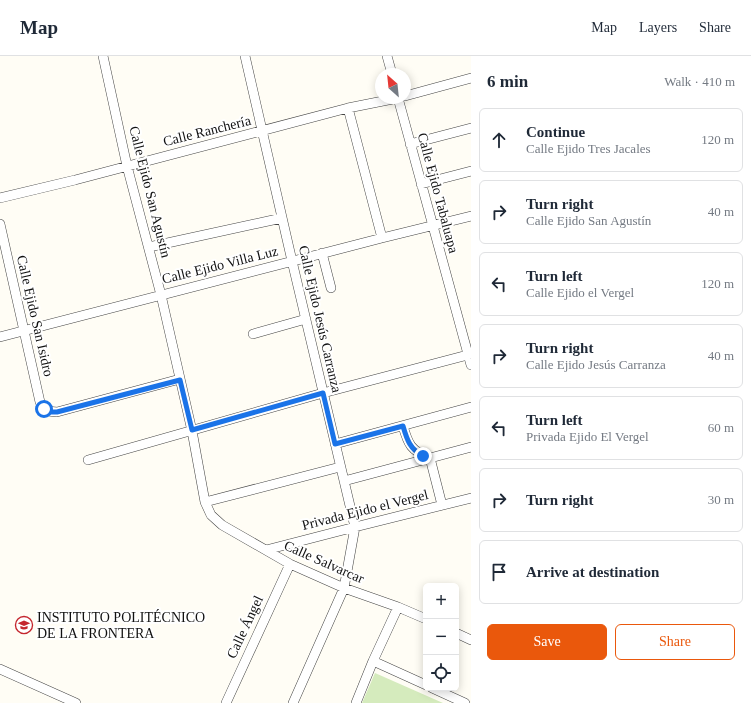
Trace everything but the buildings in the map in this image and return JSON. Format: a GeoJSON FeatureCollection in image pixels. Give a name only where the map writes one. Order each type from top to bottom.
{"type":"FeatureCollection","features":[{"type":"Feature","properties":{"kind":"street","name":"Calle Ejido San Agustín"},"geometry":{"type":"LineString","coordinates":[[103,56],[127,166],[161,295],[192,430],[205,502],[211,515],[216,520]]}},
{"type":"Feature","properties":{"kind":"street","name":"Calle Ejido Jesús Carranza"},"geometry":{"type":"LineString","coordinates":[[245,56],[355,527],[344,588],[293,703]]}},
{"type":"Feature","properties":{"kind":"street"},"geometry":{"type":"LineString","coordinates":[[387,56],[390,68]]}},
{"type":"Feature","properties":{"kind":"street"},"geometry":{"type":"LineString","coordinates":[[411,94],[471,78]]}},
{"type":"Feature","properties":{"kind":"street","name":"Calle Ranchería"},"geometry":{"type":"LineString","coordinates":[[0,198],[348,108],[375,103]]}},
{"type":"Feature","properties":{"kind":"street","name":"Calle Ejido Tabaluapa"},"geometry":{"type":"LineString","coordinates":[[400,104],[471,365]]}},
{"type":"Feature","properties":{"kind":"street"},"geometry":{"type":"LineString","coordinates":[[348,108],[382,238]]}},
{"type":"Feature","properties":{"kind":"street"},"geometry":{"type":"LineString","coordinates":[[410,144],[471,128]]}},
{"type":"Feature","properties":{"kind":"street"},"geometry":{"type":"LineString","coordinates":[[421,184],[471,171]]}},
{"type":"Feature","properties":{"kind":"street","name":"Calle Ejido Villa Luz"},"geometry":{"type":"LineString","coordinates":[[0,337],[322,253],[471,216]]}},
{"type":"Feature","properties":{"kind":"street"},"geometry":{"type":"LineString","coordinates":[[149,247],[282,218]]}},
{"type":"Feature","properties":{"kind":"street","name":"Calle Ejido San Isidro"},"geometry":{"type":"LineString","coordinates":[[0,224],[40,402],[47,411],[57,412],[180,380]]}},
{"type":"Feature","properties":{"kind":"street"},"geometry":{"type":"LineString","coordinates":[[322,253],[331,288]]}},
{"type":"Feature","properties":{"kind":"street"},"geometry":{"type":"LineString","coordinates":[[253,334],[306,319]]}},
{"type":"Feature","properties":{"kind":"street"},"geometry":{"type":"LineString","coordinates":[[88,460],[323,393],[469,354]]}},
{"type":"Feature","properties":{"kind":"street"},"geometry":{"type":"LineString","coordinates":[[335,444],[471,407]]}},
{"type":"Feature","properties":{"kind":"street"},"geometry":{"type":"LineString","coordinates":[[403,426],[407,440],[412,448],[430,458]]}},
{"type":"Feature","properties":{"kind":"street"},"geometry":{"type":"LineString","coordinates":[[344,481],[471,447]]}},
{"type":"Feature","properties":{"kind":"street"},"geometry":{"type":"LineString","coordinates":[[430,458],[442,505]]}},
{"type":"Feature","properties":{"kind":"street"},"geometry":{"type":"LineString","coordinates":[[205,502],[340,467]]}},
{"type":"Feature","properties":{"kind":"street","name":"Privada Ejido el Vergel"},"geometry":{"type":"LineString","coordinates":[[266,550],[471,498]]}},
{"type":"Feature","properties":{"kind":"street","name":"Calle Salvarcar"},"geometry":{"type":"LineString","coordinates":[[216,520],[222,525],[290,564],[344,588],[398,607],[424,619]]}},
{"type":"Feature","properties":{"kind":"street","name":"Calle Ángel"},"geometry":{"type":"LineString","coordinates":[[226,703],[290,564]]}},
{"type":"Feature","properties":{"kind":"street"},"geometry":{"type":"LineString","coordinates":[[356,703],[373,661],[398,607]]}},
{"type":"Feature","properties":{"kind":"street"},"geometry":{"type":"LineString","coordinates":[[459,634],[471,640]]}},
{"type":"Feature","properties":{"kind":"street"},"geometry":{"type":"LineString","coordinates":[[373,661],[423,684]]}},
{"type":"Feature","properties":{"kind":"street"},"geometry":{"type":"LineString","coordinates":[[0,669],[76,703]]}},
{"type":"Feature","properties":{"kind":"street"},"geometry":{"type":"LineString","coordinates":[[439,691],[465,703]]}},
{"type":"Feature","properties":{"kind":"green space"},"geometry":{"type":"Polygon","coordinates":[[[375,673],[443,703],[362,703],[375,673]]]}},
{"type":"Feature","properties":{"kind":"place","name":"INSTITUTO POLITÉCNICO DE LA FRONTERA"},"geometry":{"type":"Point","coordinates":[24,625]}},
{"type":"Feature","properties":{"kind":"route"},"geometry":{"type":"LineString","coordinates":[[44,409],[50,412],[57,412],[180,380],[192,430],[323,393],[335,444],[403,426],[409,444],[423,456]]}}]}
